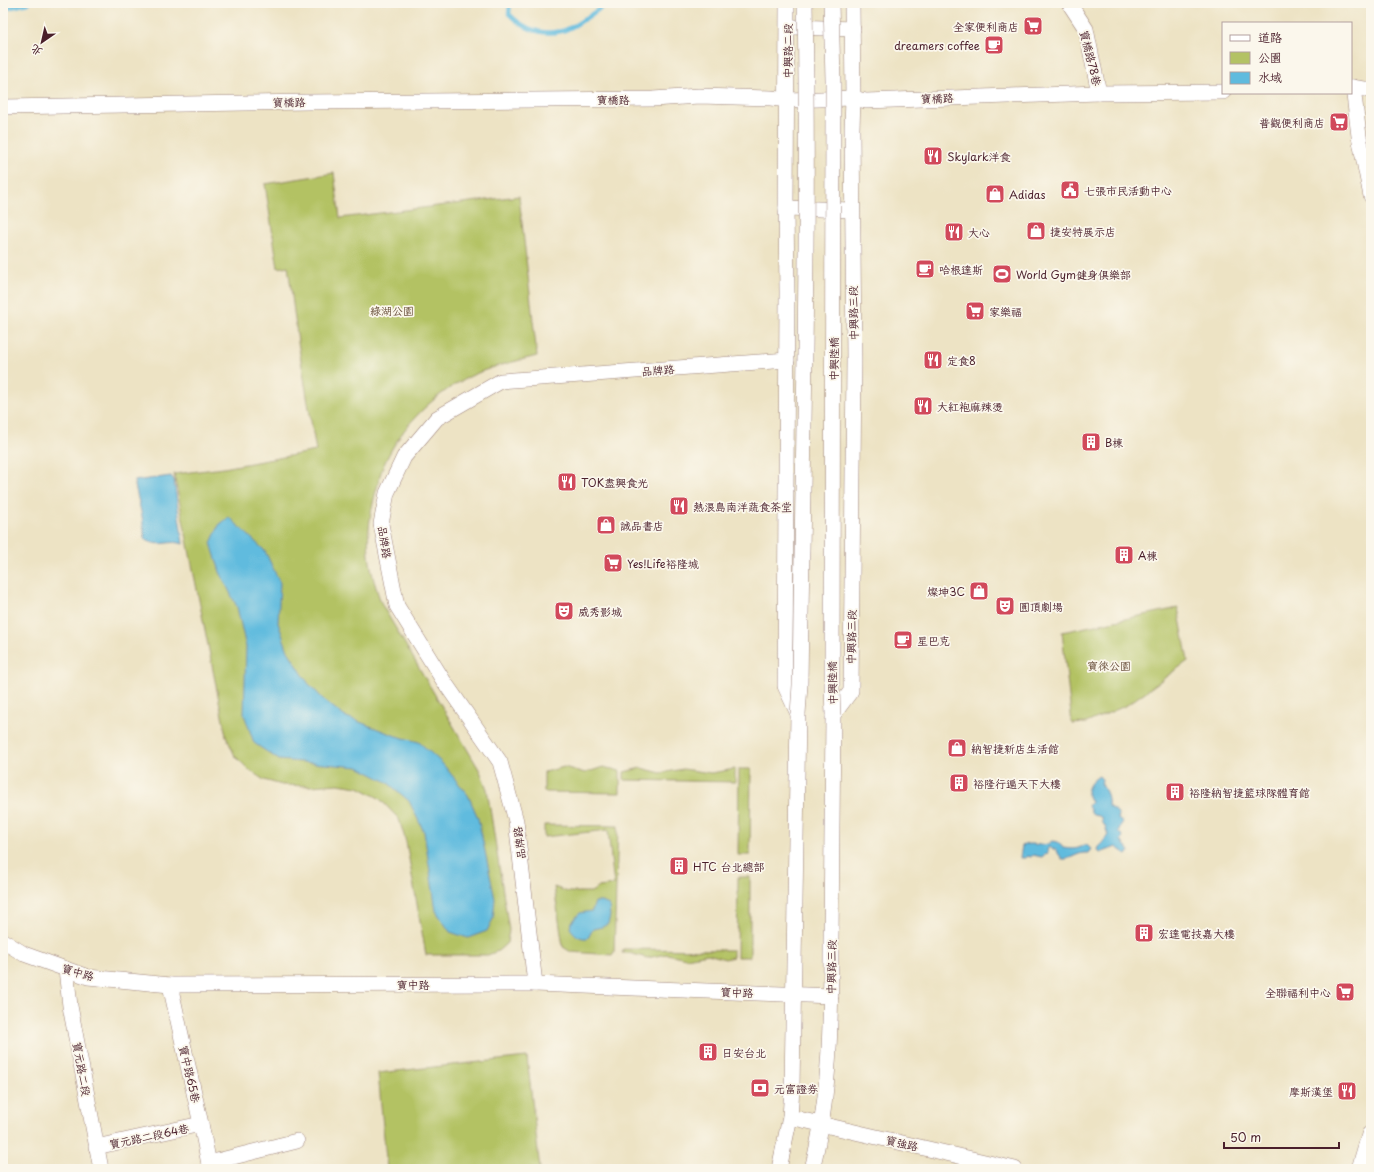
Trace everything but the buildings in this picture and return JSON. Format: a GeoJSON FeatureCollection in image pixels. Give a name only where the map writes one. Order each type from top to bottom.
{"type":"FeatureCollection","features":[{"type":"Feature","properties":{"kind":"main road"},"geometry":{"type":"LineString","coordinates":[[1361,1169],[1371,1135]]}},
{"type":"Feature","properties":{"kind":"street","name":"中興路二段"},"geometry":{"type":"LineString","coordinates":[[787,100],[788,3]]}},
{"type":"Feature","properties":{"kind":"street"},"geometry":{"type":"LineString","coordinates":[[779,1169],[790,1117],[792,1088],[798,714],[800,685],[806,252],[805,3]]}},
{"type":"Feature","properties":{"kind":"street","name":"中興陸橋"},"geometry":{"type":"LineString","coordinates":[[831,3],[833,80],[833,715]]}},
{"type":"Feature","properties":{"kind":"street"},"geometry":{"type":"LineString","coordinates":[[852,3],[853,98]]}},
{"type":"Feature","properties":{"kind":"street","name":"寶橋路78巷"},"geometry":{"type":"LineString","coordinates":[[1069,3],[1086,30],[1099,93]]}},
{"type":"Feature","properties":{"kind":"street"},"geometry":{"type":"LineString","coordinates":[[787,27],[853,29]]}},
{"type":"Feature","properties":{"kind":"street"},"geometry":{"type":"LineString","coordinates":[[1371,90],[1352,87],[1359,136],[1371,196]]}},
{"type":"Feature","properties":{"kind":"street","name":"寶橋路"},"geometry":{"type":"LineString","coordinates":[[3,107],[292,102],[652,99],[699,96],[770,98],[787,100],[853,98],[866,101],[1099,93],[1222,92]]}},
{"type":"Feature","properties":{"kind":"street","name":"中興路三段"},"geometry":{"type":"LineString","coordinates":[[812,1169],[822,1123],[831,996],[833,715],[850,691],[854,361],[852,210],[853,98]]}},
{"type":"Feature","properties":{"kind":"street"},"geometry":{"type":"LineString","coordinates":[[787,100],[785,686],[798,714]]}},
{"type":"Feature","properties":{"kind":"street"},"geometry":{"type":"LineString","coordinates":[[786,208],[852,210]]}},
{"type":"Feature","properties":{"kind":"street","name":"品牌路"},"geometry":{"type":"LineString","coordinates":[[535,984],[516,821],[500,762],[443,680],[397,606],[381,524],[387,493],[404,457],[437,418],[500,381],[787,360]]}},
{"type":"Feature","properties":{"kind":"street","name":"寶中路"},"geometry":{"type":"LineString","coordinates":[[3,941],[24,954],[88,977],[170,985],[535,984],[831,996]]}},
{"type":"Feature","properties":{"kind":"street","name":"寶元路二段"},"geometry":{"type":"LineString","coordinates":[[66,969],[70,1006],[100,1169]]}},
{"type":"Feature","properties":{"kind":"street","name":"寶中路65巷"},"geometry":{"type":"LineString","coordinates":[[170,985],[202,1124],[209,1166],[297,1141]]}},
{"type":"Feature","properties":{"kind":"street","name":"寶強路"},"geometry":{"type":"LineString","coordinates":[[790,1117],[822,1123],[1015,1169]]}},
{"type":"Feature","properties":{"kind":"street","name":"寶元路二段64巷"},"geometry":{"type":"LineString","coordinates":[[96,1147],[202,1124]]}},
{"type":"Feature","properties":{"kind":"green space","name":"綠湖公園"},"geometry":{"type":"Polygon","coordinates":[[[334,173],[340,218],[519,196],[537,356],[491,368],[473,375],[439,396],[416,416],[397,441],[382,469],[369,525],[368,547],[371,568],[382,605],[480,771],[487,789],[509,930],[507,943],[498,951],[488,955],[426,955],[406,842],[399,819],[379,798],[358,787],[338,784],[311,786],[282,785],[264,780],[249,770],[235,756],[226,736],[174,474],[224,468],[316,451],[298,342],[288,266],[278,268],[265,184],[334,173]]]}},
{"type":"Feature","properties":{"kind":"green space","name":"寶徠公園"},"geometry":{"type":"Polygon","coordinates":[[[1178,608],[1188,661],[1127,705],[1086,723],[1072,724],[1062,632],[1178,608]]]}},
{"type":"Feature","properties":{"kind":"green space"},"geometry":{"type":"Polygon","coordinates":[[[564,767],[585,773],[603,767],[620,771],[620,793],[544,792],[544,772],[564,767]]]}},
{"type":"Feature","properties":{"kind":"green space"},"geometry":{"type":"Polygon","coordinates":[[[641,768],[661,773],[683,769],[711,773],[735,769],[735,782],[624,780],[624,772],[641,768]]]}},
{"type":"Feature","properties":{"kind":"green space"},"geometry":{"type":"Polygon","coordinates":[[[739,769],[751,769],[750,855],[738,855],[739,769]]]}},
{"type":"Feature","properties":{"kind":"green space"},"geometry":{"type":"Polygon","coordinates":[[[544,825],[618,826],[614,952],[612,955],[571,952],[563,947],[554,887],[568,892],[591,892],[599,887],[614,885],[608,830],[544,837],[544,825]]]}},
{"type":"Feature","properties":{"kind":"green space"},"geometry":{"type":"Polygon","coordinates":[[[738,877],[750,877],[750,957],[737,957],[738,877]]]}},
{"type":"Feature","properties":{"kind":"green space"},"geometry":{"type":"Polygon","coordinates":[[[623,949],[733,950],[733,957],[725,959],[708,954],[686,958],[667,954],[647,958],[629,953],[622,953],[623,949]]]}},
{"type":"Feature","properties":{"kind":"green space"},"geometry":{"type":"Polygon","coordinates":[[[527,1057],[540,1169],[387,1169],[378,1073],[527,1057]]]}},
{"type":"Feature","properties":{"kind":"water"},"geometry":{"type":"Polygon","coordinates":[[[171,476],[174,480],[183,544],[159,544],[150,542],[145,539],[142,516],[134,481],[171,476]]]}},
{"type":"Feature","properties":{"kind":"water"},"geometry":{"type":"Polygon","coordinates":[[[229,517],[265,551],[280,583],[278,623],[288,651],[308,683],[324,700],[344,716],[396,736],[419,742],[442,763],[468,795],[478,818],[495,899],[493,919],[487,931],[468,938],[450,932],[436,911],[424,832],[409,801],[387,782],[358,767],[279,760],[254,743],[244,714],[246,647],[237,607],[220,572],[211,543],[219,525],[229,517]]]}},
{"type":"Feature","properties":{"kind":"water"},"geometry":{"type":"Polygon","coordinates":[[[1099,776],[1102,779],[1101,785],[1107,795],[1108,806],[1117,812],[1119,815],[1118,819],[1123,823],[1118,832],[1123,836],[1121,841],[1130,851],[1127,855],[1116,847],[1100,853],[1097,850],[1108,835],[1105,826],[1101,822],[1103,819],[1099,816],[1093,815],[1088,806],[1091,802],[1088,794],[1088,788],[1092,781],[1099,776]]]}},
{"type":"Feature","properties":{"kind":"water"},"geometry":{"type":"Polygon","coordinates":[[[1052,841],[1058,842],[1063,848],[1074,849],[1087,845],[1091,849],[1088,853],[1062,859],[1056,850],[1049,847],[1047,850],[1048,854],[1042,857],[1033,855],[1031,857],[1027,856],[1025,858],[1020,858],[1022,846],[1026,844],[1044,845],[1052,841]]]}},
{"type":"Feature","properties":{"kind":"water"},"geometry":{"type":"Polygon","coordinates":[[[595,902],[602,902],[609,905],[610,916],[608,924],[593,929],[588,938],[576,935],[570,928],[571,923],[580,913],[592,911],[595,902]]]}},
{"type":"Feature","properties":{"kind":"waterway"},"geometry":{"type":"LineString","coordinates":[[3,9],[28,3]]}},
{"type":"Feature","properties":{"kind":"waterway"},"geometry":{"type":"LineString","coordinates":[[510,3],[509,14],[521,24],[533,30],[547,33],[566,30],[585,19],[607,3]]}},
{"type":"Feature","properties":{"kind":"place","name":"全家便利商店"},"geometry":{"type":"Point","coordinates":[1033,26]}},
{"type":"Feature","properties":{"kind":"place","name":"dreamers coffee"},"geometry":{"type":"Point","coordinates":[994,45]}},
{"type":"Feature","properties":{"kind":"place","name":"普觀便利商店"},"geometry":{"type":"Point","coordinates":[1339,122]}},
{"type":"Feature","properties":{"kind":"place","name":"Skylark洋食"},"geometry":{"type":"Point","coordinates":[933,156]}},
{"type":"Feature","properties":{"kind":"place","name":"七張市民活動中心"},"geometry":{"type":"Point","coordinates":[1070,190]}},
{"type":"Feature","properties":{"kind":"place","name":"Adidas"},"geometry":{"type":"Point","coordinates":[995,194]}},
{"type":"Feature","properties":{"kind":"place","name":"捷安特展示店"},"geometry":{"type":"Point","coordinates":[1036,231]}},
{"type":"Feature","properties":{"kind":"place","name":"大心"},"geometry":{"type":"Point","coordinates":[954,232]}},
{"type":"Feature","properties":{"kind":"place","name":"哈根達斯"},"geometry":{"type":"Point","coordinates":[925,269]}},
{"type":"Feature","properties":{"kind":"place","name":"World Gym健身俱樂部"},"geometry":{"type":"Point","coordinates":[1002,274]}},
{"type":"Feature","properties":{"kind":"place","name":"家樂福"},"geometry":{"type":"Point","coordinates":[975,311]}},
{"type":"Feature","properties":{"kind":"place","name":"定食8"},"geometry":{"type":"Point","coordinates":[933,360]}},
{"type":"Feature","properties":{"kind":"place","name":"大紅袍麻辣燙"},"geometry":{"type":"Point","coordinates":[923,406]}},
{"type":"Feature","properties":{"kind":"place","name":"B棟"},"geometry":{"type":"Point","coordinates":[1091,442]}},
{"type":"Feature","properties":{"kind":"place","name":"TOK盡興食光"},"geometry":{"type":"Point","coordinates":[567,482]}},
{"type":"Feature","properties":{"kind":"place","name":"熱浪島南洋蔬食茶堂"},"geometry":{"type":"Point","coordinates":[679,506]}},
{"type":"Feature","properties":{"kind":"place","name":"誠品書店"},"geometry":{"type":"Point","coordinates":[606,525]}},
{"type":"Feature","properties":{"kind":"place","name":"A棟"},"geometry":{"type":"Point","coordinates":[1124,555]}},
{"type":"Feature","properties":{"kind":"place","name":"Yes!Life裕隆城"},"geometry":{"type":"Point","coordinates":[613,563]}},
{"type":"Feature","properties":{"kind":"place","name":"燦坤3C"},"geometry":{"type":"Point","coordinates":[979,591]}},
{"type":"Feature","properties":{"kind":"place","name":"圓頂劇場"},"geometry":{"type":"Point","coordinates":[1005,606]}},
{"type":"Feature","properties":{"kind":"place","name":"威秀影城"},"geometry":{"type":"Point","coordinates":[564,611]}},
{"type":"Feature","properties":{"kind":"place","name":"星巴克"},"geometry":{"type":"Point","coordinates":[903,640]}},
{"type":"Feature","properties":{"kind":"place","name":"納智捷新店生活館"},"geometry":{"type":"Point","coordinates":[957,748]}},
{"type":"Feature","properties":{"kind":"place","name":"裕隆行遍天下大樓"},"geometry":{"type":"Point","coordinates":[959,783]}},
{"type":"Feature","properties":{"kind":"place","name":"裕隆納智捷籃球隊體育館"},"geometry":{"type":"Point","coordinates":[1175,792]}},
{"type":"Feature","properties":{"kind":"place","name":"HTC 台北總部"},"geometry":{"type":"Point","coordinates":[679,866]}},
{"type":"Feature","properties":{"kind":"place","name":"宏達電技嘉大樓"},"geometry":{"type":"Point","coordinates":[1144,933]}},
{"type":"Feature","properties":{"kind":"place","name":"全聯福利中心"},"geometry":{"type":"Point","coordinates":[1345,992]}},
{"type":"Feature","properties":{"kind":"place","name":"日安台北"},"geometry":{"type":"Point","coordinates":[708,1052]}},
{"type":"Feature","properties":{"kind":"place","name":"元富證券"},"geometry":{"type":"Point","coordinates":[760,1088]}},
{"type":"Feature","properties":{"kind":"place","name":"摩斯漢堡"},"geometry":{"type":"Point","coordinates":[1347,1091]}}]}
